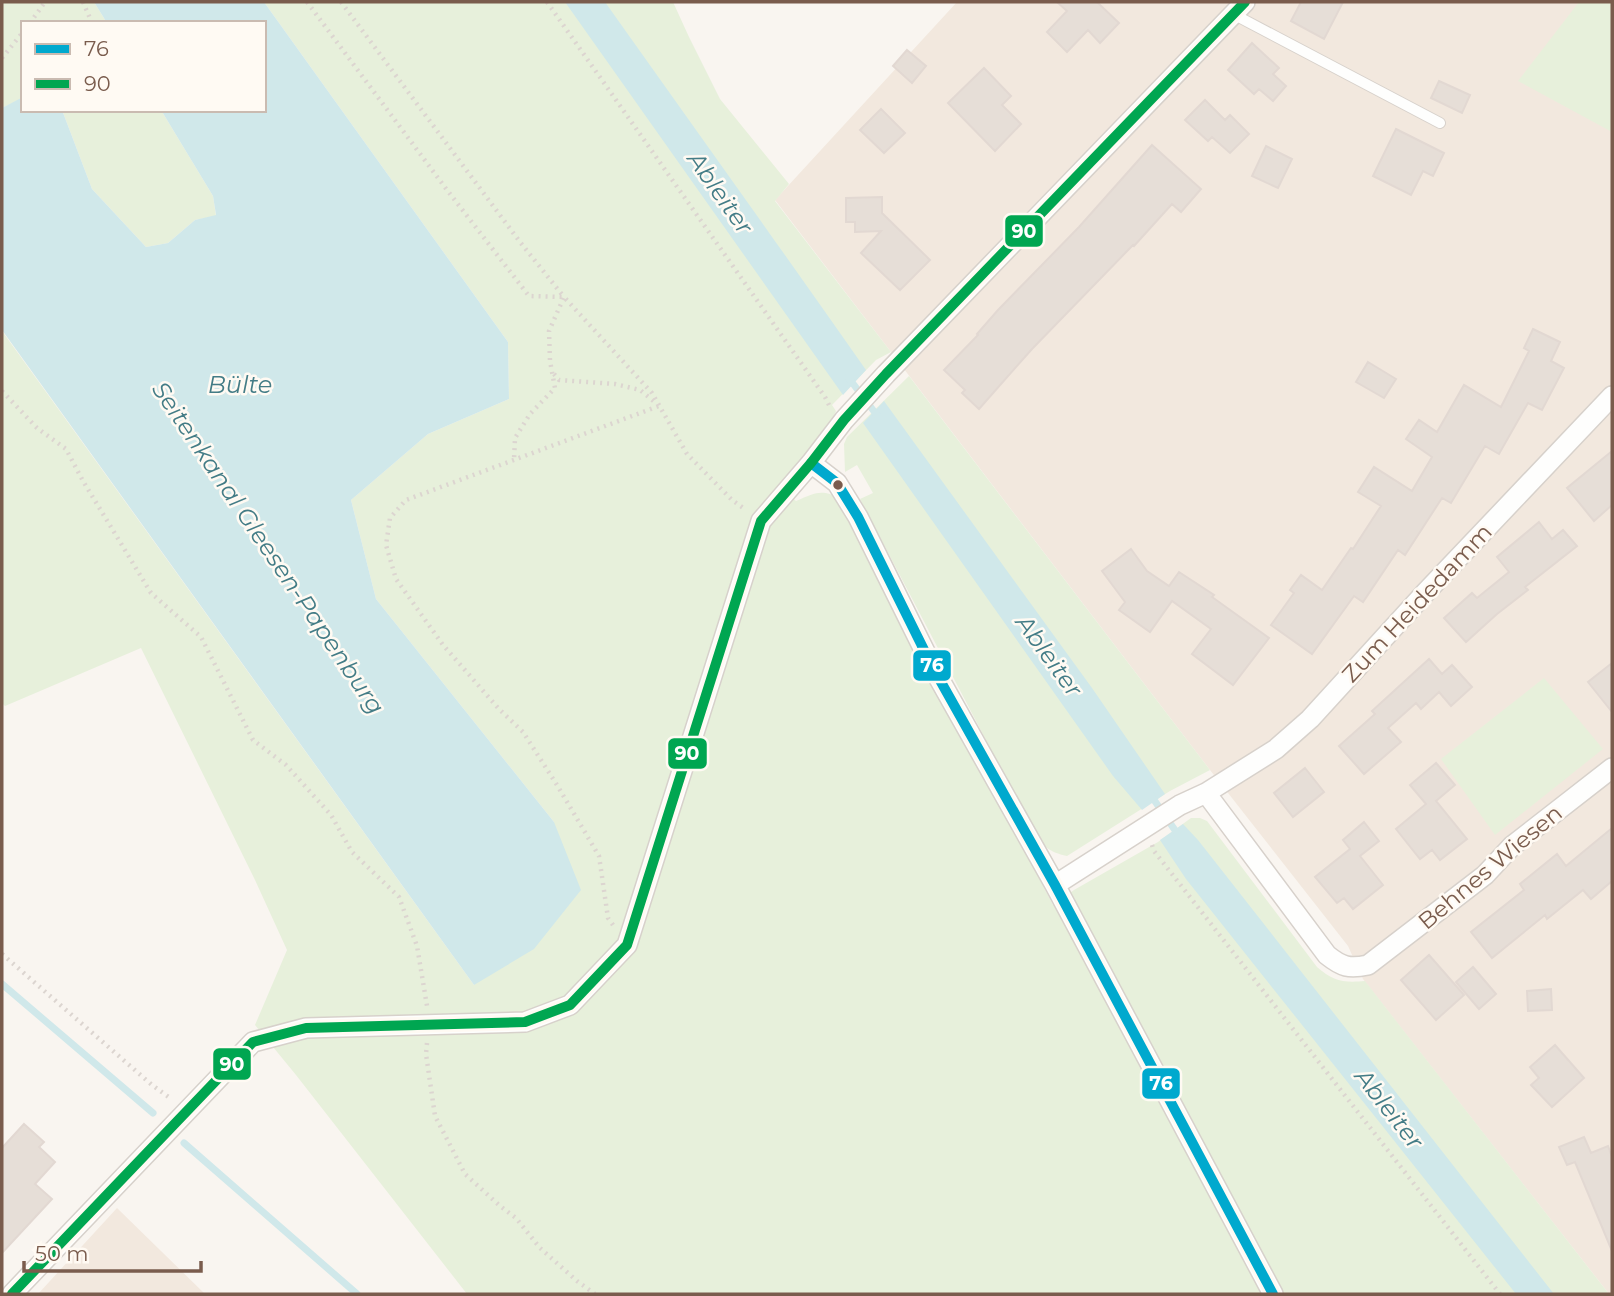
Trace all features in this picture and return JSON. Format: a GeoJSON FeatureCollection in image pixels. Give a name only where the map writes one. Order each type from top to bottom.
{"type":"FeatureCollection","features":[{"type":"Feature","properties":{"kind":"street"},"geometry":{"type":"LineString","coordinates":[[12,1294],[253,1042],[306,1028],[525,1022],[570,1005],[627,945],[761,521],[887,374],[1239,8]]}},
{"type":"Feature","properties":{"kind":"street","name":"Zum Heidedamm"},"geometry":{"type":"LineString","coordinates":[[1055,885],[1276,749],[1310,719],[1612,396]]}},
{"type":"Feature","properties":{"kind":"street"},"geometry":{"type":"LineString","coordinates":[[811,463],[837,483],[858,517],[932,666],[1055,885],[1273,1294]]}},
{"type":"Feature","properties":{"kind":"street","name":"Behnes Wiesen"},"geometry":{"type":"LineString","coordinates":[[1206,793],[1326,955],[1341,965],[1356,968],[1368,965],[1485,875],[1512,846],[1612,768]]}},
{"type":"Feature","properties":{"kind":"lane"},"geometry":{"type":"LineString","coordinates":[[1239,8],[1440,123]]}},
{"type":"Feature","properties":{"kind":"path"},"geometry":{"type":"LineString","coordinates":[[31,21],[45,2]]}},
{"type":"Feature","properties":{"kind":"path"},"geometry":{"type":"LineString","coordinates":[[83,2],[91,21]]}},
{"type":"Feature","properties":{"kind":"path"},"geometry":{"type":"LineString","coordinates":[[307,2],[530,296],[564,297]]}},
{"type":"Feature","properties":{"kind":"path"},"geometry":{"type":"LineString","coordinates":[[341,2],[520,242],[564,297],[652,393],[687,454],[732,500],[761,521]]}},
{"type":"Feature","properties":{"kind":"path"},"geometry":{"type":"LineString","coordinates":[[547,2],[825,397],[839,427]]}},
{"type":"Feature","properties":{"kind":"path"},"geometry":{"type":"LineString","coordinates":[[2,58],[21,34]]}},
{"type":"Feature","properties":{"kind":"path"},"geometry":{"type":"LineString","coordinates":[[514,460],[515,438],[530,414],[555,388],[549,331],[564,297]]}},
{"type":"Feature","properties":{"kind":"path"},"geometry":{"type":"LineString","coordinates":[[552,372],[559,380],[615,384],[640,390],[659,406]]}},
{"type":"Feature","properties":{"kind":"path"},"geometry":{"type":"LineString","coordinates":[[2,391],[37,428],[66,449],[151,593],[201,637],[253,740],[286,765],[331,815],[352,852],[399,897],[417,946],[427,1006],[426,1055],[435,1116],[465,1174],[516,1218],[540,1248],[595,1294]]}},
{"type":"Feature","properties":{"kind":"path"},"geometry":{"type":"LineString","coordinates":[[627,945],[608,918],[599,856],[557,785],[523,732],[443,645],[396,579],[386,545],[390,518],[406,500],[659,406]]}},
{"type":"Feature","properties":{"kind":"path"},"geometry":{"type":"LineString","coordinates":[[1146,827],[1154,851],[1500,1294]]}},
{"type":"Feature","properties":{"kind":"path"},"geometry":{"type":"LineString","coordinates":[[2,954],[152,1085],[188,1111]]}},
{"type":"Feature","properties":{"kind":"shaded area"},"geometry":{"type":"Polygon","coordinates":[[[957,2],[1612,2],[1612,1294],[1609,1294],[1363,979],[1348,946],[1210,770],[775,200],[957,2]]]}},
{"type":"Feature","properties":{"kind":"shaded area"},"geometry":{"type":"Polygon","coordinates":[[[117,1208],[205,1294],[38,1294],[117,1208]]]}},
{"type":"Feature","properties":{"kind":"green space"},"geometry":{"type":"Polygon","coordinates":[[[2,2],[94,2],[106,21],[21,21],[21,99],[2,108],[2,2]]]}},
{"type":"Feature","properties":{"kind":"green space"},"geometry":{"type":"Polygon","coordinates":[[[264,2],[673,2],[720,99],[789,184],[775,201],[891,352],[876,360],[832,405],[836,411],[828,429],[781,488],[796,501],[819,493],[842,499],[1053,905],[1158,842],[1191,818],[1207,821],[1317,967],[1339,980],[1365,981],[1609,1294],[467,1294],[255,1025],[287,950],[141,648],[5,706],[2,703],[2,331],[474,985],[554,822],[376,599],[351,500],[428,434],[509,399],[508,342],[264,2]]]}},
{"type":"Feature","properties":{"kind":"green space"},"geometry":{"type":"Polygon","coordinates":[[[1579,2],[1612,2],[1612,132],[1518,81],[1579,2]]]}},
{"type":"Feature","properties":{"kind":"green space"},"geometry":{"type":"Polygon","coordinates":[[[63,112],[162,112],[213,196],[216,216],[195,220],[168,243],[146,247],[92,189],[63,112]]]}},
{"type":"Feature","properties":{"kind":"green space"},"geometry":{"type":"Polygon","coordinates":[[[909,376],[1210,770],[1170,791],[1067,856],[1048,848],[1034,832],[860,499],[873,493],[857,465],[845,472],[844,444],[847,437],[909,376]]]}},
{"type":"Feature","properties":{"kind":"green space"},"geometry":{"type":"Polygon","coordinates":[[[1544,678],[1603,749],[1495,835],[1441,759],[1544,678]]]}},
{"type":"Feature","properties":{"kind":"water","name":"Bülte"},"geometry":{"type":"Polygon","coordinates":[[[94,2],[264,2],[508,342],[509,399],[428,434],[351,500],[376,599],[554,822],[581,890],[534,949],[474,985],[2,330],[2,108],[21,98],[21,112],[63,112],[92,189],[146,247],[168,243],[195,220],[216,215],[213,196],[162,112],[266,112],[266,21],[106,21],[94,2]]]}},
{"type":"Feature","properties":{"kind":"water"},"geometry":{"type":"Polygon","coordinates":[[[565,2],[605,2],[801,278],[866,370],[843,395],[565,2]]]}},
{"type":"Feature","properties":{"kind":"water"},"geometry":{"type":"Polygon","coordinates":[[[884,401],[1092,688],[1165,794],[1142,810],[1113,776],[863,423],[884,401]]]}},
{"type":"Feature","properties":{"kind":"water"},"geometry":{"type":"Polygon","coordinates":[[[1183,824],[1554,1294],[1516,1294],[1186,879],[1160,840],[1183,824]]]}},
{"type":"Feature","properties":{"kind":"building"},"geometry":{"type":"Polygon","coordinates":[[[1057,2],[1097,2],[1119,23],[1100,43],[1088,30],[1067,52],[1047,32],[1067,11],[1057,2]]]}},
{"type":"Feature","properties":{"kind":"building"},"geometry":{"type":"Polygon","coordinates":[[[1301,2],[1343,2],[1324,39],[1291,21],[1301,2]]]}},
{"type":"Feature","properties":{"kind":"building"},"geometry":{"type":"Polygon","coordinates":[[[1252,43],[1279,68],[1273,74],[1286,86],[1273,101],[1259,89],[1254,94],[1228,70],[1252,43]]]}},
{"type":"Feature","properties":{"kind":"building"},"geometry":{"type":"Polygon","coordinates":[[[907,50],[926,66],[912,83],[893,66],[907,50]]]}},
{"type":"Feature","properties":{"kind":"building"},"geometry":{"type":"Polygon","coordinates":[[[984,68],[1011,96],[1002,105],[1021,124],[995,151],[948,103],[984,68]]]}},
{"type":"Feature","properties":{"kind":"building"},"geometry":{"type":"Polygon","coordinates":[[[1439,81],[1470,95],[1462,113],[1431,98],[1439,81]]]}},
{"type":"Feature","properties":{"kind":"building"},"geometry":{"type":"Polygon","coordinates":[[[1205,100],[1225,120],[1230,115],[1249,134],[1230,153],[1212,137],[1208,141],[1185,120],[1205,100]]]}},
{"type":"Feature","properties":{"kind":"building"},"geometry":{"type":"Polygon","coordinates":[[[881,109],[905,133],[884,153],[860,130],[881,109]]]}},
{"type":"Feature","properties":{"kind":"building"},"geometry":{"type":"Polygon","coordinates":[[[1396,129],[1444,153],[1433,176],[1423,171],[1411,195],[1373,176],[1396,129]]]}},
{"type":"Feature","properties":{"kind":"building"},"geometry":{"type":"Polygon","coordinates":[[[1152,145],[1201,189],[1181,212],[1172,204],[1032,349],[979,409],[962,393],[965,390],[944,370],[1152,145]]]}},
{"type":"Feature","properties":{"kind":"building"},"geometry":{"type":"Polygon","coordinates":[[[1266,146],[1292,159],[1278,188],[1252,176],[1266,146]]]}},
{"type":"Feature","properties":{"kind":"building"},"geometry":{"type":"Polygon","coordinates":[[[882,197],[882,213],[930,260],[900,290],[861,253],[881,231],[855,232],[855,222],[846,222],[846,198],[882,197]]]}},
{"type":"Feature","properties":{"kind":"building"},"geometry":{"type":"Polygon","coordinates":[[[1533,329],[1560,342],[1551,361],[1564,368],[1542,410],[1528,403],[1499,454],[1485,446],[1451,503],[1442,498],[1405,555],[1398,550],[1363,602],[1354,596],[1312,654],[1271,625],[1294,593],[1290,590],[1301,575],[1322,590],[1351,548],[1353,549],[1381,506],[1358,492],[1374,467],[1412,491],[1432,457],[1406,439],[1419,420],[1437,432],[1464,385],[1501,407],[1529,351],[1524,348],[1533,329]]]}},
{"type":"Feature","properties":{"kind":"building"},"geometry":{"type":"Polygon","coordinates":[[[1368,362],[1396,379],[1384,398],[1356,382],[1368,362]]]}},
{"type":"Feature","properties":{"kind":"building"},"geometry":{"type":"Polygon","coordinates":[[[1612,451],[1612,505],[1594,521],[1567,488],[1612,451]]]}},
{"type":"Feature","properties":{"kind":"building"},"geometry":{"type":"Polygon","coordinates":[[[1539,522],[1552,539],[1563,530],[1577,546],[1525,587],[1528,590],[1466,642],[1444,618],[1472,593],[1477,598],[1509,572],[1497,557],[1539,522]]]}},
{"type":"Feature","properties":{"kind":"building"},"geometry":{"type":"Polygon","coordinates":[[[1131,549],[1147,571],[1169,586],[1179,572],[1214,595],[1212,597],[1269,638],[1233,685],[1192,654],[1211,629],[1172,601],[1150,632],[1119,610],[1125,602],[1102,571],[1131,549]]]}},
{"type":"Feature","properties":{"kind":"building"},"geometry":{"type":"Polygon","coordinates":[[[1429,659],[1442,674],[1452,665],[1472,687],[1451,706],[1439,692],[1421,709],[1416,703],[1388,728],[1401,742],[1364,774],[1339,746],[1375,714],[1372,711],[1429,659]]]}},
{"type":"Feature","properties":{"kind":"building"},"geometry":{"type":"Polygon","coordinates":[[[1612,663],[1612,712],[1588,682],[1612,663]]]}},
{"type":"Feature","properties":{"kind":"building"},"geometry":{"type":"Polygon","coordinates":[[[1436,763],[1455,785],[1436,801],[1467,839],[1440,860],[1432,850],[1420,859],[1396,829],[1426,804],[1410,785],[1436,763]]]}},
{"type":"Feature","properties":{"kind":"building"},"geometry":{"type":"Polygon","coordinates":[[[1305,768],[1324,792],[1293,817],[1274,793],[1305,768]]]}},
{"type":"Feature","properties":{"kind":"building"},"geometry":{"type":"Polygon","coordinates":[[[1364,822],[1379,841],[1360,856],[1383,885],[1353,909],[1344,898],[1337,903],[1315,877],[1350,849],[1343,840],[1364,822]]]}},
{"type":"Feature","properties":{"kind":"building"},"geometry":{"type":"Polygon","coordinates":[[[1612,828],[1612,881],[1591,899],[1583,890],[1547,919],[1545,915],[1492,958],[1471,932],[1524,890],[1520,884],[1557,854],[1566,866],[1612,828]]]}},
{"type":"Feature","properties":{"kind":"building"},"geometry":{"type":"Polygon","coordinates":[[[1429,955],[1464,995],[1436,1020],[1401,980],[1429,955]]]}},
{"type":"Feature","properties":{"kind":"building"},"geometry":{"type":"Polygon","coordinates":[[[1473,967],[1496,994],[1479,1009],[1456,982],[1473,967]]]}},
{"type":"Feature","properties":{"kind":"building"},"geometry":{"type":"Polygon","coordinates":[[[1551,989],[1552,1010],[1528,1011],[1527,991],[1551,989]]]}},
{"type":"Feature","properties":{"kind":"building"},"geometry":{"type":"Polygon","coordinates":[[[1555,1045],[1584,1078],[1552,1107],[1531,1085],[1539,1078],[1530,1067],[1555,1045]]]}},
{"type":"Feature","properties":{"kind":"building"},"geometry":{"type":"Polygon","coordinates":[[[24,1124],[44,1142],[39,1147],[55,1162],[35,1184],[52,1199],[2,1253],[2,1148],[24,1124]]]}},
{"type":"Feature","properties":{"kind":"building"},"geometry":{"type":"Polygon","coordinates":[[[1584,1137],[1591,1153],[1608,1146],[1612,1157],[1612,1251],[1575,1162],[1567,1165],[1559,1147],[1584,1137]]]}},
{"type":"Feature","properties":{"kind":"waterway","name":"Ableiter"},"geometry":{"type":"LineString","coordinates":[[848,377],[879,418]]}},
{"type":"Feature","properties":{"kind":"waterway","name":"Ableiter"},"geometry":{"type":"LineString","coordinates":[[1150,794],[1179,836]]}},
{"type":"Feature","properties":{"kind":"waterway"},"geometry":{"type":"LineString","coordinates":[[2,984],[153,1113]]}},
{"type":"Feature","properties":{"kind":"waterway"},"geometry":{"type":"LineString","coordinates":[[184,1143],[357,1294]]}},
{"type":"Feature","properties":{"kind":"transit line","name":"90"},"geometry":{"type":"LineString","coordinates":[[12,1294],[253,1042],[306,1028],[525,1022],[570,1005],[627,945],[761,521],[844,420],[886,374],[1245,2]]}},
{"type":"Feature","properties":{"kind":"transit line","name":"76"},"geometry":{"type":"LineString","coordinates":[[811,463],[837,483],[858,517],[932,666],[1055,885],[1273,1294]]}},
{"type":"Feature","properties":{"kind":"water label","name":"Seitenkanal Gleesen-Papenburg"},"geometry":{"type":"Point","coordinates":[268,548]}}]}
